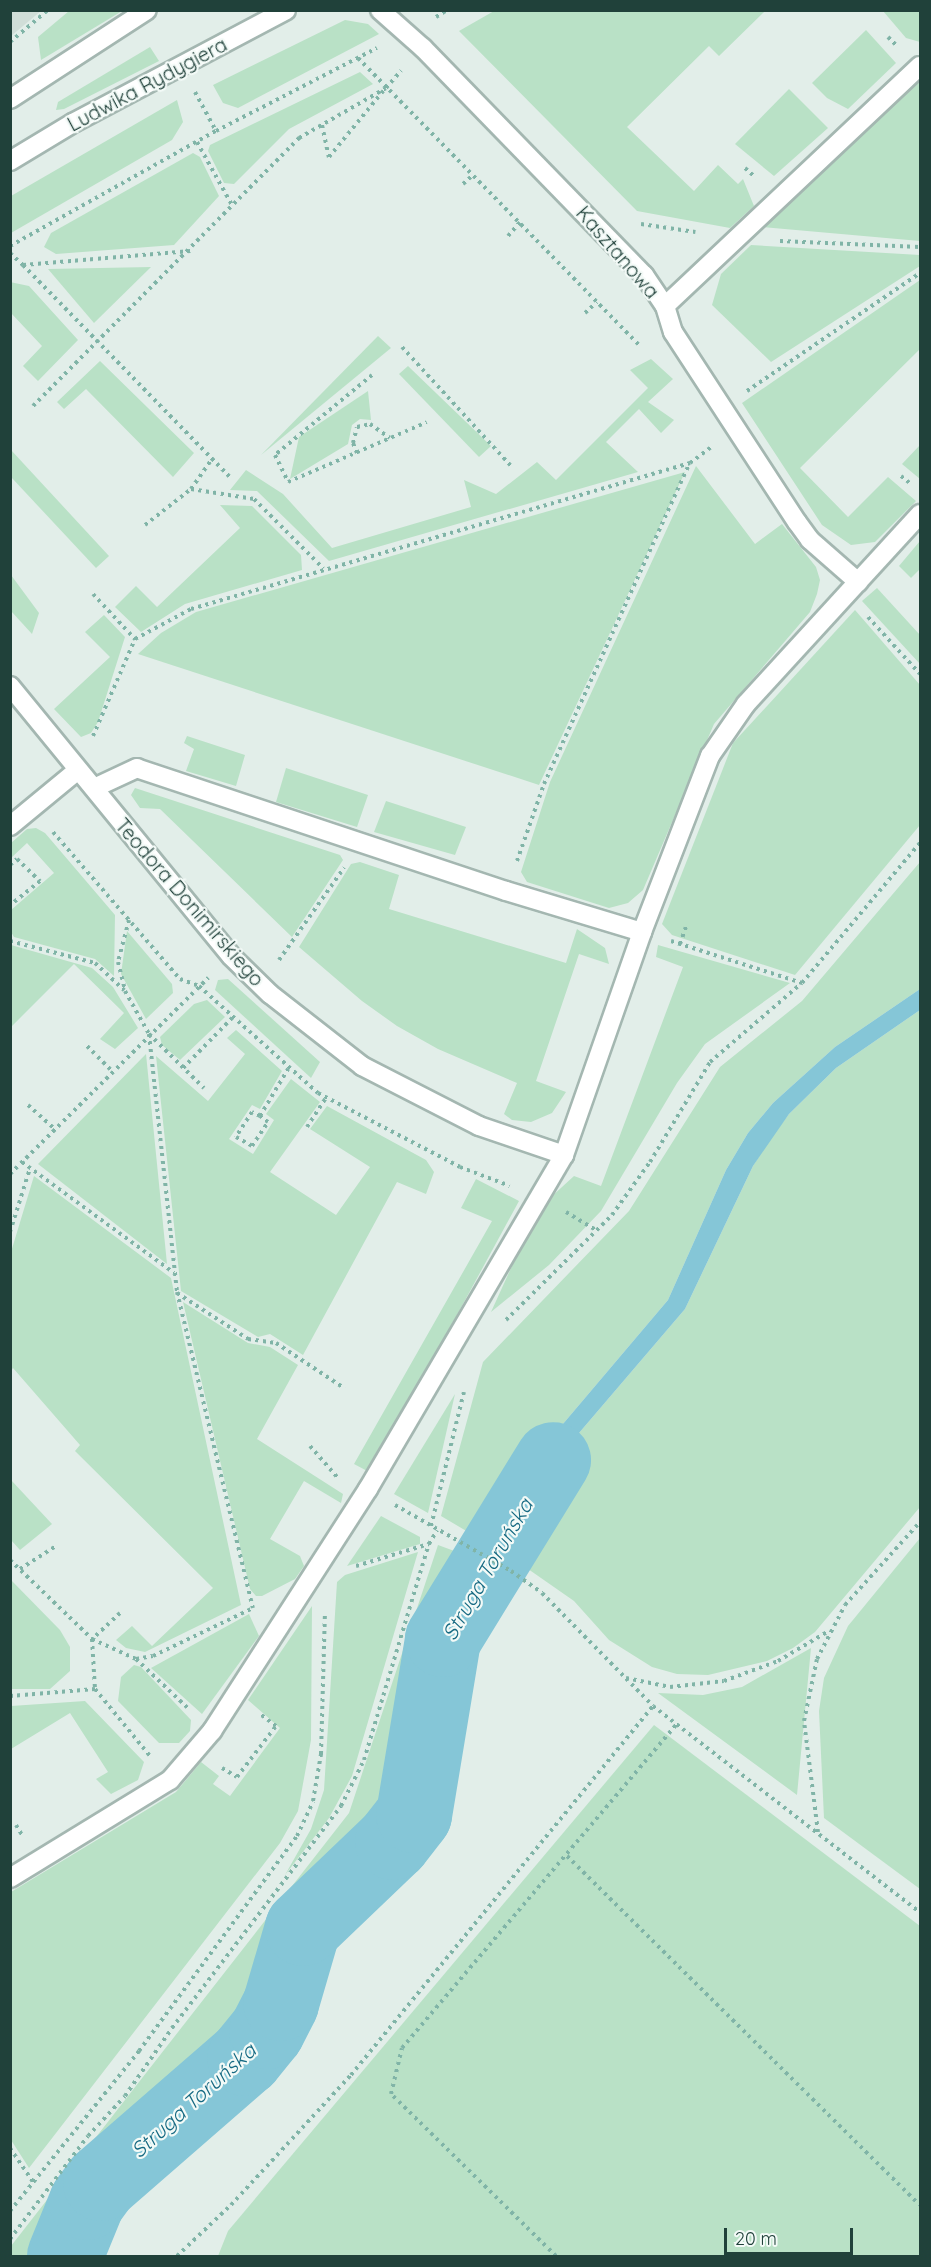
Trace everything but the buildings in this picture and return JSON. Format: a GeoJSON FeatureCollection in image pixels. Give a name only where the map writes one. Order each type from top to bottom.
{"type":"FeatureCollection","features":[{"type":"Feature","properties":{"kind":"street"},"geometry":{"type":"LineString","coordinates":[[10,99],[147,10]]}},
{"type":"Feature","properties":{"kind":"street","name":"Ludwika Rydygiera"},"geometry":{"type":"LineString","coordinates":[[10,161],[73,123],[286,10]]}},
{"type":"Feature","properties":{"kind":"street","name":"Kasztanowa"},"geometry":{"type":"LineString","coordinates":[[380,10],[423,48],[628,259],[664,306],[673,332],[810,540],[853,588]]}},
{"type":"Feature","properties":{"kind":"street"},"geometry":{"type":"LineString","coordinates":[[664,306],[921,66]]}},
{"type":"Feature","properties":{"kind":"street"},"geometry":{"type":"LineString","coordinates":[[10,1878],[170,1780],[212,1731],[364,1496],[564,1155],[642,932],[710,756],[746,704],[921,514]]}},
{"type":"Feature","properties":{"kind":"street","name":"Teodora Donimirskiego"},"geometry":{"type":"LineString","coordinates":[[10,686],[231,956],[260,984],[362,1066],[479,1126],[564,1155]]}},
{"type":"Feature","properties":{"kind":"street"},"geometry":{"type":"LineString","coordinates":[[94,788],[137,768],[363,841],[506,891],[642,932]]}},
{"type":"Feature","properties":{"kind":"street"},"geometry":{"type":"LineString","coordinates":[[10,826],[78,770]]}},
{"type":"Feature","properties":{"kind":"path"},"geometry":{"type":"LineString","coordinates":[[10,42],[48,10]]}},
{"type":"Feature","properties":{"kind":"path"},"geometry":{"type":"LineString","coordinates":[[10,246],[197,142],[407,33]]}},
{"type":"Feature","properties":{"kind":"path"},"geometry":{"type":"LineString","coordinates":[[322,125],[329,157],[386,88],[423,48]]}},
{"type":"Feature","properties":{"kind":"path"},"geometry":{"type":"LineString","coordinates":[[357,58],[641,346]]}},
{"type":"Feature","properties":{"kind":"path"},"geometry":{"type":"LineString","coordinates":[[33,406],[190,251],[299,138],[386,88]]}},
{"type":"Feature","properties":{"kind":"path"},"geometry":{"type":"LineString","coordinates":[[197,142],[233,207]]}},
{"type":"Feature","properties":{"kind":"path"},"geometry":{"type":"LineString","coordinates":[[463,184],[473,175]]}},
{"type":"Feature","properties":{"kind":"path"},"geometry":{"type":"LineString","coordinates":[[508,236],[520,222]]}},
{"type":"Feature","properties":{"kind":"path"},"geometry":{"type":"LineString","coordinates":[[23,265],[190,251]]}},
{"type":"Feature","properties":{"kind":"path"},"geometry":{"type":"LineString","coordinates":[[10,253],[232,479]]}},
{"type":"Feature","properties":{"kind":"path"},"geometry":{"type":"LineString","coordinates":[[722,408],[921,273]]}},
{"type":"Feature","properties":{"kind":"path"},"geometry":{"type":"LineString","coordinates":[[585,313],[597,302]]}},
{"type":"Feature","properties":{"kind":"path"},"geometry":{"type":"LineString","coordinates":[[402,347],[512,467]]}},
{"type":"Feature","properties":{"kind":"path"},"geometry":{"type":"LineString","coordinates":[[372,375],[275,455],[288,483],[427,422]]}},
{"type":"Feature","properties":{"kind":"path"},"geometry":{"type":"LineString","coordinates":[[357,453],[354,443],[357,427],[370,424],[390,438]]}},
{"type":"Feature","properties":{"kind":"path"},"geometry":{"type":"LineString","coordinates":[[78,770],[135,639],[191,609],[323,568],[690,463],[734,427]]}},
{"type":"Feature","properties":{"kind":"path"},"geometry":{"type":"LineString","coordinates":[[145,525],[190,489],[212,459]]}},
{"type":"Feature","properties":{"kind":"path"},"geometry":{"type":"LineString","coordinates":[[506,891],[544,784],[690,463]]}},
{"type":"Feature","properties":{"kind":"path"},"geometry":{"type":"LineString","coordinates":[[190,489],[254,499],[323,568]]}},
{"type":"Feature","properties":{"kind":"path"},"geometry":{"type":"LineString","coordinates":[[853,588],[921,674]]}},
{"type":"Feature","properties":{"kind":"path"},"geometry":{"type":"LineString","coordinates":[[93,594],[135,639]]}},
{"type":"Feature","properties":{"kind":"path"},"geometry":{"type":"LineString","coordinates":[[260,984],[363,841]]}},
{"type":"Feature","properties":{"kind":"path"},"geometry":{"type":"LineString","coordinates":[[498,1328],[612,1215],[650,1162],[710,1062],[802,983],[921,843]]}},
{"type":"Feature","properties":{"kind":"path"},"geometry":{"type":"LineString","coordinates":[[10,865],[18,859],[40,881],[10,906]]}},
{"type":"Feature","properties":{"kind":"path"},"geometry":{"type":"LineString","coordinates":[[124,991],[118,962],[129,920]]}},
{"type":"Feature","properties":{"kind":"path"},"geometry":{"type":"LineString","coordinates":[[680,944],[687,924]]}},
{"type":"Feature","properties":{"kind":"path"},"geometry":{"type":"LineString","coordinates":[[642,932],[802,983]]}},
{"type":"Feature","properties":{"kind":"path"},"geometry":{"type":"LineString","coordinates":[[12,940],[95,963],[124,991],[149,1034],[204,1088]]}},
{"type":"Feature","properties":{"kind":"path"},"geometry":{"type":"LineString","coordinates":[[10,1174],[149,1034],[231,956]]}},
{"type":"Feature","properties":{"kind":"path"},"geometry":{"type":"LineString","coordinates":[[183,1068],[235,1015]]}},
{"type":"Feature","properties":{"kind":"path"},"geometry":{"type":"LineString","coordinates":[[149,1034],[177,1292],[253,1608]]}},
{"type":"Feature","properties":{"kind":"path"},"geometry":{"type":"LineString","coordinates":[[87,1046],[112,1071]]}},
{"type":"Feature","properties":{"kind":"path"},"geometry":{"type":"LineString","coordinates":[[260,1116],[288,1069]]}},
{"type":"Feature","properties":{"kind":"path"},"geometry":{"type":"LineString","coordinates":[[307,1127],[326,1098]]}},
{"type":"Feature","properties":{"kind":"path"},"geometry":{"type":"LineString","coordinates":[[28,1105],[55,1129]]}},
{"type":"Feature","properties":{"kind":"path"},"geometry":{"type":"LineString","coordinates":[[252,1112],[260,1116],[268,1122],[252,1146],[236,1137],[252,1112]]}},
{"type":"Feature","properties":{"kind":"path"},"geometry":{"type":"LineString","coordinates":[[22,1162],[175,1274]]}},
{"type":"Feature","properties":{"kind":"path"},"geometry":{"type":"LineString","coordinates":[[10,1232],[30,1168]]}},
{"type":"Feature","properties":{"kind":"path"},"geometry":{"type":"LineString","coordinates":[[177,1292],[248,1339],[276,1343],[344,1388]]}},
{"type":"Feature","properties":{"kind":"path"},"geometry":{"type":"LineString","coordinates":[[431,1526],[465,1388]]}},
{"type":"Feature","properties":{"kind":"path"},"geometry":{"type":"LineString","coordinates":[[310,1446],[364,1496],[431,1526],[511,1571],[542,1593],[653,1706],[921,1912]]}},
{"type":"Feature","properties":{"kind":"path"},"geometry":{"type":"LineString","coordinates":[[818,1833],[804,1720],[817,1659],[828,1632],[845,1605],[921,1522]]}},
{"type":"Feature","properties":{"kind":"path"},"geometry":{"type":"LineString","coordinates":[[10,2239],[88,2136],[125,2096],[172,2028],[341,1806],[364,1760],[429,1544],[437,1530]]}},
{"type":"Feature","properties":{"kind":"path"},"geometry":{"type":"LineString","coordinates":[[314,1575],[337,1572],[429,1544]]}},
{"type":"Feature","properties":{"kind":"path"},"geometry":{"type":"LineString","coordinates":[[20,1569],[56,1546]]}},
{"type":"Feature","properties":{"kind":"path"},"geometry":{"type":"LineString","coordinates":[[10,1560],[92,1639],[136,1659],[212,1731]]}},
{"type":"Feature","properties":{"kind":"path"},"geometry":{"type":"LineString","coordinates":[[136,1659],[153,1656],[264,1602]]}},
{"type":"Feature","properties":{"kind":"path"},"geometry":{"type":"LineString","coordinates":[[10,2211],[139,2050],[297,1836],[314,1801],[321,1754],[326,1612]]}},
{"type":"Feature","properties":{"kind":"path"},"geometry":{"type":"LineString","coordinates":[[92,1639],[120,1613]]}},
{"type":"Feature","properties":{"kind":"path"},"geometry":{"type":"LineString","coordinates":[[625,1677],[670,1687],[724,1681],[778,1661],[828,1632]]}},
{"type":"Feature","properties":{"kind":"path"},"geometry":{"type":"LineString","coordinates":[[92,1639],[95,1689],[170,1780]]}},
{"type":"Feature","properties":{"kind":"path"},"geometry":{"type":"LineString","coordinates":[[10,1696],[95,1689]]}},
{"type":"Feature","properties":{"kind":"path"},"geometry":{"type":"LineString","coordinates":[[177,2256],[231,2205],[351,2074],[653,1706]]}},
{"type":"Feature","properties":{"kind":"path"},"geometry":{"type":"LineString","coordinates":[[556,2256],[391,2094],[402,2048],[677,1724]]}},
{"type":"Feature","properties":{"kind":"path"},"geometry":{"type":"LineString","coordinates":[[567,1856],[921,2205]]}},
{"type":"Feature","properties":{"kind":"path"},"geometry":{"type":"LineString","coordinates":[[10,2148],[33,2182]]}},
{"type":"Feature","properties":{"kind":"shaded area"},"geometry":{"type":"Polygon","coordinates":[[[11,10],[41,10],[41,11],[11,36],[11,10]]]}},
{"type":"Feature","properties":{"kind":"green space"},"geometry":{"type":"Polygon","coordinates":[[[69,11],[122,11],[41,60],[38,37],[69,11]]]}},
{"type":"Feature","properties":{"kind":"green space"},"geometry":{"type":"Polygon","coordinates":[[[494,11],[765,11],[719,56],[709,46],[627,127],[694,191],[718,165],[738,184],[743,179],[754,206],[730,228],[637,211],[459,31],[494,11]]]}},
{"type":"Feature","properties":{"kind":"green space"},"geometry":{"type":"Polygon","coordinates":[[[883,11],[920,11],[920,42],[906,38],[883,11]]]}},
{"type":"Feature","properties":{"kind":"green space"},"geometry":{"type":"Polygon","coordinates":[[[345,20],[368,24],[379,34],[238,108],[223,103],[213,85],[345,20]]]}},
{"type":"Feature","properties":{"kind":"green space"},"geometry":{"type":"Polygon","coordinates":[[[866,30],[896,63],[848,109],[827,98],[812,83],[866,30]]]}},
{"type":"Feature","properties":{"kind":"green space"},"geometry":{"type":"Polygon","coordinates":[[[150,47],[159,61],[64,109],[56,110],[58,102],[150,47]]]}},
{"type":"Feature","properties":{"kind":"green space"},"geometry":{"type":"Polygon","coordinates":[[[360,72],[373,84],[289,129],[234,184],[224,183],[208,151],[210,145],[360,72]]]}},
{"type":"Feature","properties":{"kind":"green space"},"geometry":{"type":"Polygon","coordinates":[[[920,79],[920,241],[762,227],[920,79]]]}},
{"type":"Feature","properties":{"kind":"green space"},"geometry":{"type":"Polygon","coordinates":[[[789,89],[828,128],[774,176],[735,144],[789,89]]]}},
{"type":"Feature","properties":{"kind":"green space"},"geometry":{"type":"Polygon","coordinates":[[[177,100],[183,122],[172,140],[11,233],[11,196],[177,100]]]}},
{"type":"Feature","properties":{"kind":"green space"},"geometry":{"type":"Polygon","coordinates":[[[193,153],[200,157],[219,196],[174,245],[56,254],[44,247],[51,233],[193,153]]]}},
{"type":"Feature","properties":{"kind":"green space"},"geometry":{"type":"Polygon","coordinates":[[[751,245],[920,255],[920,266],[771,362],[712,305],[721,274],[751,245]]]}},
{"type":"Feature","properties":{"kind":"green space"},"geometry":{"type":"Polygon","coordinates":[[[151,267],[94,323],[48,269],[151,267]]]}},
{"type":"Feature","properties":{"kind":"green space"},"geometry":{"type":"Polygon","coordinates":[[[920,280],[920,349],[800,468],[848,517],[888,477],[916,501],[875,542],[851,545],[822,525],[742,403],[920,280]]]}},
{"type":"Feature","properties":{"kind":"green space"},"geometry":{"type":"Polygon","coordinates":[[[10,282],[29,286],[78,340],[38,381],[23,366],[42,346],[11,313],[10,282]]]}},
{"type":"Feature","properties":{"kind":"green space"},"geometry":{"type":"Polygon","coordinates":[[[378,336],[391,348],[261,455],[378,336]]]}},
{"type":"Feature","properties":{"kind":"green space"},"geometry":{"type":"Polygon","coordinates":[[[651,359],[673,379],[648,402],[674,420],[661,433],[639,409],[606,442],[638,472],[329,561],[257,491],[230,490],[246,470],[283,494],[332,548],[471,507],[464,480],[496,494],[537,462],[556,480],[648,388],[630,370],[651,359]]]}},
{"type":"Feature","properties":{"kind":"green space"},"geometry":{"type":"Polygon","coordinates":[[[100,361],[194,453],[173,477],[86,389],[64,409],[57,402],[100,361]]]}},
{"type":"Feature","properties":{"kind":"green space"},"geometry":{"type":"Polygon","coordinates":[[[408,366],[491,446],[479,457],[399,374],[408,366]]]}},
{"type":"Feature","properties":{"kind":"green space"},"geometry":{"type":"Polygon","coordinates":[[[368,391],[371,420],[360,419],[352,425],[348,444],[290,479],[299,437],[368,391]]]}},
{"type":"Feature","properties":{"kind":"green space"},"geometry":{"type":"Polygon","coordinates":[[[920,445],[920,479],[902,464],[920,445]]]}},
{"type":"Feature","properties":{"kind":"green space"},"geometry":{"type":"Polygon","coordinates":[[[11,450],[109,556],[96,568],[11,477],[11,450]]]}},
{"type":"Feature","properties":{"kind":"green space"},"geometry":{"type":"Polygon","coordinates":[[[696,466],[755,544],[782,524],[816,567],[820,580],[810,612],[714,724],[643,890],[628,903],[609,908],[527,882],[521,872],[550,782],[696,466]]]}},
{"type":"Feature","properties":{"kind":"green space"},"geometry":{"type":"Polygon","coordinates":[[[685,472],[539,785],[138,654],[161,633],[196,612],[685,472]]]}},
{"type":"Feature","properties":{"kind":"green space"},"geometry":{"type":"Polygon","coordinates":[[[220,505],[252,506],[301,555],[302,570],[185,604],[141,632],[115,607],[136,586],[157,607],[240,528],[220,505]]]}},
{"type":"Feature","properties":{"kind":"green space"},"geometry":{"type":"Polygon","coordinates":[[[920,541],[920,569],[911,578],[899,566],[920,541]]]}},
{"type":"Feature","properties":{"kind":"green space"},"geometry":{"type":"Polygon","coordinates":[[[11,575],[39,613],[32,634],[11,611],[11,575]]]}},
{"type":"Feature","properties":{"kind":"green space"},"geometry":{"type":"Polygon","coordinates":[[[877,588],[920,635],[920,664],[862,601],[877,588]]]}},
{"type":"Feature","properties":{"kind":"green space"},"geometry":{"type":"Polygon","coordinates":[[[855,610],[920,685],[920,825],[795,975],[672,935],[662,924],[733,743],[855,610]]]}},
{"type":"Feature","properties":{"kind":"green space"},"geometry":{"type":"Polygon","coordinates":[[[104,615],[125,637],[98,722],[91,733],[81,737],[54,709],[110,657],[85,632],[104,615]]]}},
{"type":"Feature","properties":{"kind":"green space"},"geometry":{"type":"Polygon","coordinates":[[[187,736],[245,755],[236,786],[186,771],[194,749],[184,743],[187,736]]]}},
{"type":"Feature","properties":{"kind":"green space"},"geometry":{"type":"Polygon","coordinates":[[[286,768],[368,795],[357,827],[276,802],[286,768]]]}},
{"type":"Feature","properties":{"kind":"green space"},"geometry":{"type":"Polygon","coordinates":[[[135,788],[340,855],[343,860],[292,937],[160,809],[140,808],[131,795],[135,788]]]}},
{"type":"Feature","properties":{"kind":"green space"},"geometry":{"type":"Polygon","coordinates":[[[386,801],[466,827],[455,855],[374,832],[386,801]]]}},
{"type":"Feature","properties":{"kind":"green space"},"geometry":{"type":"Polygon","coordinates":[[[36,828],[45,833],[115,915],[114,976],[95,959],[14,937],[11,932],[11,910],[54,873],[27,843],[11,858],[11,843],[27,829],[36,828]]]}},
{"type":"Feature","properties":{"kind":"green space"},"geometry":{"type":"Polygon","coordinates":[[[360,862],[399,875],[389,909],[566,963],[577,929],[605,948],[609,964],[579,954],[536,1081],[566,1092],[552,1113],[531,1122],[512,1120],[504,1114],[517,1083],[438,1049],[397,1026],[362,1001],[299,947],[351,864],[360,862]]]}},
{"type":"Feature","properties":{"kind":"green space"},"geometry":{"type":"Polygon","coordinates":[[[920,862],[920,989],[835,1047],[773,1103],[748,1133],[726,1170],[668,1300],[557,1431],[490,1545],[441,1516],[483,1362],[629,1211],[720,1067],[802,1001],[920,862]]]}},
{"type":"Feature","properties":{"kind":"green space"},"geometry":{"type":"Polygon","coordinates":[[[127,931],[172,984],[173,993],[146,1019],[121,974],[127,931]]]}},
{"type":"Feature","properties":{"kind":"green space"},"geometry":{"type":"Polygon","coordinates":[[[11,945],[92,968],[113,987],[138,1028],[115,1049],[100,1039],[124,1013],[74,964],[11,1027],[11,945]]]}},
{"type":"Feature","properties":{"kind":"green space"},"geometry":{"type":"Polygon","coordinates":[[[658,945],[790,983],[705,1044],[677,1083],[601,1211],[549,1265],[491,1312],[538,1209],[574,1176],[601,1186],[683,967],[656,957],[658,945]]]}},
{"type":"Feature","properties":{"kind":"green space"},"geometry":{"type":"Polygon","coordinates":[[[228,979],[320,1062],[311,1078],[215,990],[218,980],[228,979]]]}},
{"type":"Feature","properties":{"kind":"green space"},"geometry":{"type":"Polygon","coordinates":[[[207,1000],[225,1017],[180,1060],[162,1045],[160,1037],[194,1004],[207,1000]]]}},
{"type":"Feature","properties":{"kind":"green space"},"geometry":{"type":"Polygon","coordinates":[[[920,1010],[920,1507],[815,1632],[793,1648],[767,1661],[708,1675],[677,1674],[652,1667],[609,1640],[574,1601],[505,1553],[579,1433],[685,1309],[753,1166],[789,1114],[836,1068],[920,1010]]]}},
{"type":"Feature","properties":{"kind":"green space"},"geometry":{"type":"Polygon","coordinates":[[[236,1030],[282,1071],[260,1109],[252,1105],[229,1139],[253,1154],[274,1120],[266,1114],[291,1079],[320,1102],[270,1172],[336,1215],[370,1167],[310,1129],[327,1106],[426,1160],[434,1172],[426,1194],[397,1182],[303,1355],[270,1334],[258,1337],[181,1291],[156,1056],[208,1101],[245,1054],[227,1038],[236,1030]]]}},
{"type":"Feature","properties":{"kind":"green space"},"geometry":{"type":"Polygon","coordinates":[[[146,1054],[167,1264],[38,1164],[146,1054]]]}},
{"type":"Feature","properties":{"kind":"green space"},"geometry":{"type":"Polygon","coordinates":[[[34,1176],[171,1278],[241,1605],[145,1652],[126,1648],[116,1640],[132,1626],[152,1646],[213,1588],[75,1451],[80,1445],[13,1368],[11,1371],[11,1252],[34,1176]]]}},
{"type":"Feature","properties":{"kind":"green space"},"geometry":{"type":"Polygon","coordinates":[[[476,1179],[519,1201],[371,1473],[354,1464],[492,1221],[461,1208],[476,1179]]]}},
{"type":"Feature","properties":{"kind":"green space"},"geometry":{"type":"Polygon","coordinates":[[[183,1302],[248,1343],[270,1347],[298,1365],[257,1439],[343,1494],[341,1503],[304,1481],[270,1539],[300,1556],[304,1566],[295,1579],[262,1596],[256,1596],[250,1589],[183,1302]]]}},
{"type":"Feature","properties":{"kind":"green space"},"geometry":{"type":"Polygon","coordinates":[[[455,1394],[428,1513],[394,1494],[455,1394]]]}},
{"type":"Feature","properties":{"kind":"green space"},"geometry":{"type":"Polygon","coordinates":[[[11,1480],[52,1524],[20,1550],[11,1540],[11,1480]]]}},
{"type":"Feature","properties":{"kind":"green space"},"geometry":{"type":"Polygon","coordinates":[[[381,1516],[420,1537],[420,1544],[347,1566],[381,1516]]]}},
{"type":"Feature","properties":{"kind":"green space"},"geometry":{"type":"Polygon","coordinates":[[[920,1538],[920,1889],[824,1818],[819,1711],[824,1678],[848,1626],[920,1538]]]}},
{"type":"Feature","properties":{"kind":"green space"},"geometry":{"type":"Polygon","coordinates":[[[438,1545],[468,1556],[446,1596],[427,1644],[414,1785],[390,1830],[320,1899],[289,1939],[253,2030],[220,2069],[95,2178],[62,2229],[50,2256],[11,2256],[11,2246],[349,1813],[438,1545]]]}},
{"type":"Feature","properties":{"kind":"green space"},"geometry":{"type":"Polygon","coordinates":[[[418,1552],[352,1776],[329,1818],[285,1875],[311,1829],[324,1790],[337,1582],[345,1575],[418,1552]]]}},
{"type":"Feature","properties":{"kind":"green space"},"geometry":{"type":"Polygon","coordinates":[[[11,1580],[60,1630],[70,1647],[70,1671],[50,1689],[11,1689],[11,1580]]]}},
{"type":"Feature","properties":{"kind":"green space"},"geometry":{"type":"Polygon","coordinates":[[[312,1606],[311,1740],[298,1811],[280,1843],[29,2168],[11,2140],[11,1892],[176,1792],[201,1762],[219,1776],[213,1784],[230,1796],[280,1728],[248,1700],[312,1606]]]}},
{"type":"Feature","properties":{"kind":"green space"},"geometry":{"type":"Polygon","coordinates":[[[249,1614],[259,1636],[202,1714],[151,1668],[249,1614]]]}},
{"type":"Feature","properties":{"kind":"green space"},"geometry":{"type":"Polygon","coordinates":[[[811,1648],[797,1795],[658,1693],[703,1695],[742,1687],[811,1648]]]}},
{"type":"Feature","properties":{"kind":"green space"},"geometry":{"type":"Polygon","coordinates":[[[134,1665],[141,1667],[191,1720],[190,1731],[179,1743],[159,1743],[118,1701],[121,1677],[134,1665]]]}},
{"type":"Feature","properties":{"kind":"green space"},"geometry":{"type":"Polygon","coordinates":[[[85,1701],[144,1762],[138,1780],[111,1794],[96,1779],[108,1772],[70,1713],[11,1749],[11,1706],[85,1701]]]}},
{"type":"Feature","properties":{"kind":"green space"},"geometry":{"type":"Polygon","coordinates":[[[654,1725],[920,1926],[920,2256],[218,2256],[228,2231],[654,1725]]]}},
{"type":"Feature","properties":{"kind":"water"},"geometry":{"type":"Polygon","coordinates":[[[920,989],[920,1010],[836,1068],[789,1114],[753,1166],[685,1309],[579,1433],[505,1553],[490,1545],[557,1431],[668,1300],[726,1170],[748,1133],[773,1103],[835,1047],[920,989]]]}},
{"type":"Feature","properties":{"kind":"waterway","name":"Struga Toruńska"},"geometry":{"type":"LineString","coordinates":[[65,2256],[87,2202],[101,2183],[245,2058],[267,2031],[281,2003],[303,1928],[393,1842],[414,1815],[443,1639],[553,1460]]}}]}
